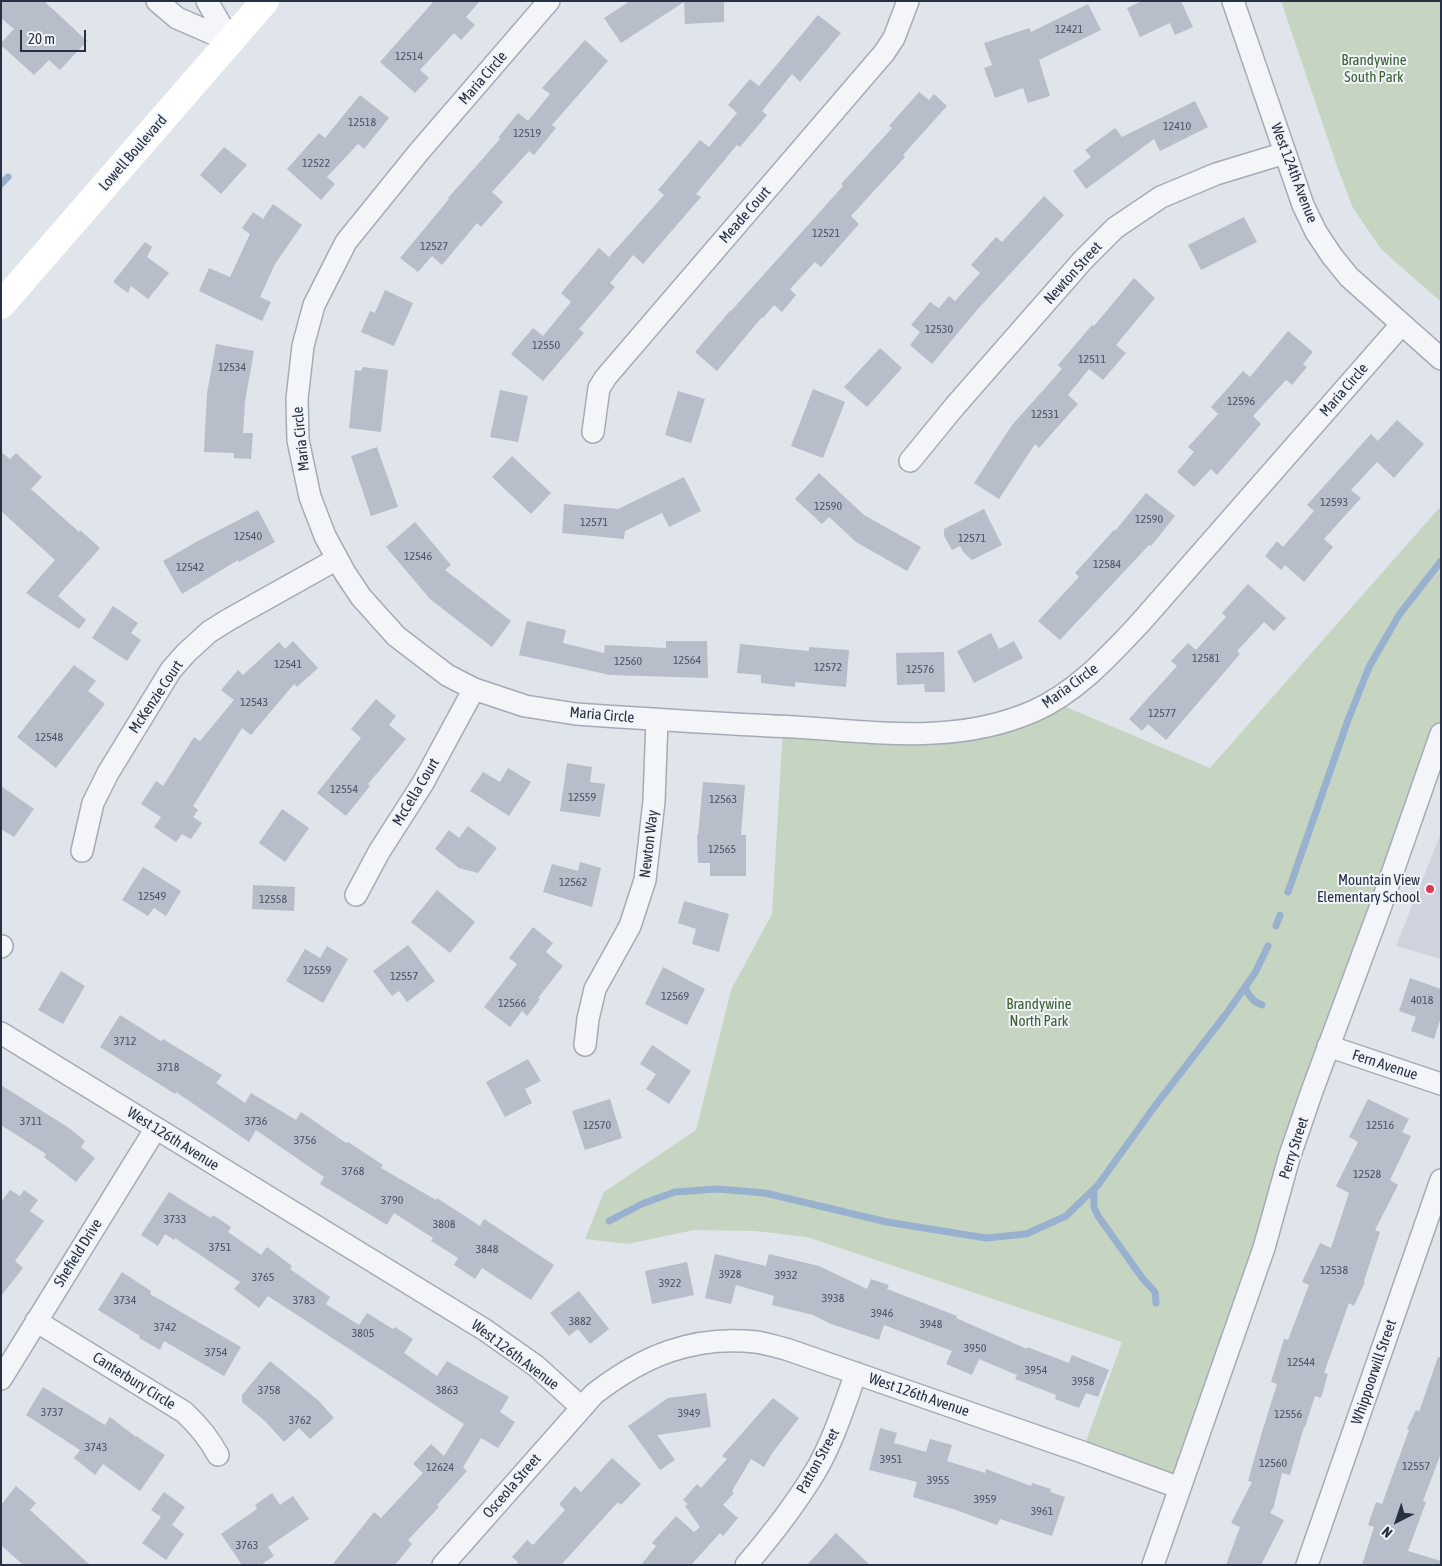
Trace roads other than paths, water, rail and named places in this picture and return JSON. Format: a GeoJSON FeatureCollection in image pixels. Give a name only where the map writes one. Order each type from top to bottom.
{"type":"FeatureCollection","features":[{"type":"Feature","properties":{"kind":"main road","name":"Lowell Boulevard"},"geometry":{"type":"LineString","coordinates":[[1,305],[265,1]]}},
{"type":"Feature","properties":{"kind":"street"},"geometry":{"type":"LineString","coordinates":[[157,1],[178,18],[230,42]]}},
{"type":"Feature","properties":{"kind":"street"},"geometry":{"type":"LineString","coordinates":[[206,1],[230,42]]}},
{"type":"Feature","properties":{"kind":"street","name":"Maria Circle"},"geometry":{"type":"LineString","coordinates":[[549,1],[424,146],[346,242],[314,305],[303,346],[297,399],[298,440],[310,497],[325,536],[345,574],[361,597],[396,636],[447,675],[474,689],[524,706],[576,714],[928,734],[997,725],[1036,710],[1070,690],[1105,660],[1141,622],[1401,325]]}},
{"type":"Feature","properties":{"kind":"street","name":"Meade Court"},"geometry":{"type":"LineString","coordinates":[[593,432],[599,388],[606,377],[884,53],[894,38],[908,1]]}},
{"type":"Feature","properties":{"kind":"street","name":"West 124th Avenue"},"geometry":{"type":"LineString","coordinates":[[1232,1],[1303,205],[1316,232],[1349,277],[1441,359]]}},
{"type":"Feature","properties":{"kind":"street","name":"Newton Street"},"geometry":{"type":"LineString","coordinates":[[910,461],[955,406],[1083,260],[1115,228],[1161,197],[1216,174],[1285,153]]}},
{"type":"Feature","properties":{"kind":"street","name":"McKenzie Court"},"geometry":{"type":"LineString","coordinates":[[82,850],[93,803],[108,774],[172,670],[186,653],[209,632],[228,620],[337,559]]}},
{"type":"Feature","properties":{"kind":"street","name":"McCella Court"},"geometry":{"type":"LineString","coordinates":[[356,895],[379,852],[422,784],[474,689]]}},
{"type":"Feature","properties":{"kind":"street","name":"Newton Way"},"geometry":{"type":"LineString","coordinates":[[586,1046],[588,1019],[595,989],[630,926],[645,880],[654,801],[657,720]]}},
{"type":"Feature","properties":{"kind":"street","name":"Perry Street"},"geometry":{"type":"LineString","coordinates":[[1153,1565],[1264,1248],[1289,1158],[1441,734]]}},
{"type":"Feature","properties":{"kind":"street","name":"West 126th Avenue"},"geometry":{"type":"LineString","coordinates":[[1,1033],[485,1330],[536,1366],[582,1407],[607,1384],[650,1358],[705,1341],[758,1342],[856,1373],[1180,1488]]}},
{"type":"Feature","properties":{"kind":"street","name":"Fern Avenue"},"geometry":{"type":"LineString","coordinates":[[1328,1046],[1441,1084]]}},
{"type":"Feature","properties":{"kind":"street","name":"Shefield Drive"},"geometry":{"type":"LineString","coordinates":[[1,1379],[156,1128]]}},
{"type":"Feature","properties":{"kind":"street","name":"Whippoorwill Street"},"geometry":{"type":"LineString","coordinates":[[1307,1565],[1441,1180]]}},
{"type":"Feature","properties":{"kind":"street","name":"Canterbury Circle"},"geometry":{"type":"LineString","coordinates":[[36,1321],[184,1412],[211,1441],[218,1455]]}},
{"type":"Feature","properties":{"kind":"street","name":"Patton Street"},"geometry":{"type":"LineString","coordinates":[[747,1564],[776,1530],[816,1472],[838,1423],[856,1373]]}},
{"type":"Feature","properties":{"kind":"street","name":"Osceola Street"},"geometry":{"type":"LineString","coordinates":[[443,1565],[582,1407]]}},
{"type":"Feature","properties":{"kind":"waterway"},"geometry":{"type":"LineString","coordinates":[[1,184],[8,177]]}},
{"type":"Feature","properties":{"kind":"waterway"},"geometry":{"type":"LineString","coordinates":[[1288,892],[1348,720],[1369,667],[1399,615],[1441,561]]}},
{"type":"Feature","properties":{"kind":"waterway"},"geometry":{"type":"LineString","coordinates":[[1276,926],[1280,915]]}},
{"type":"Feature","properties":{"kind":"waterway"},"geometry":{"type":"LineString","coordinates":[[609,1221],[644,1203],[675,1192],[717,1189],[765,1193],[887,1222],[986,1238],[1026,1234],[1066,1216],[1098,1185],[1155,1106],[1226,1014],[1255,973],[1268,946]]}},
{"type":"Feature","properties":{"kind":"waterway"},"geometry":{"type":"LineString","coordinates":[[1245,987],[1251,998],[1262,1005]]}},
{"type":"Feature","properties":{"kind":"waterway"},"geometry":{"type":"LineString","coordinates":[[1094,1190],[1094,1207],[1098,1216],[1143,1279],[1155,1292],[1156,1303]]}},
{"type":"Feature","properties":{"kind":"place","name":"Mountain View Elementary School"},"geometry":{"type":"Point","coordinates":[1430,889]}},
{"type":"Feature","properties":{"kind":"park label","name":"Brandywine South Park"},"geometry":{"type":"Point","coordinates":[1374,68]}},
{"type":"Feature","properties":{"kind":"park label","name":"Brandywine North Park"},"geometry":{"type":"Point","coordinates":[1039,1012]}}]}
